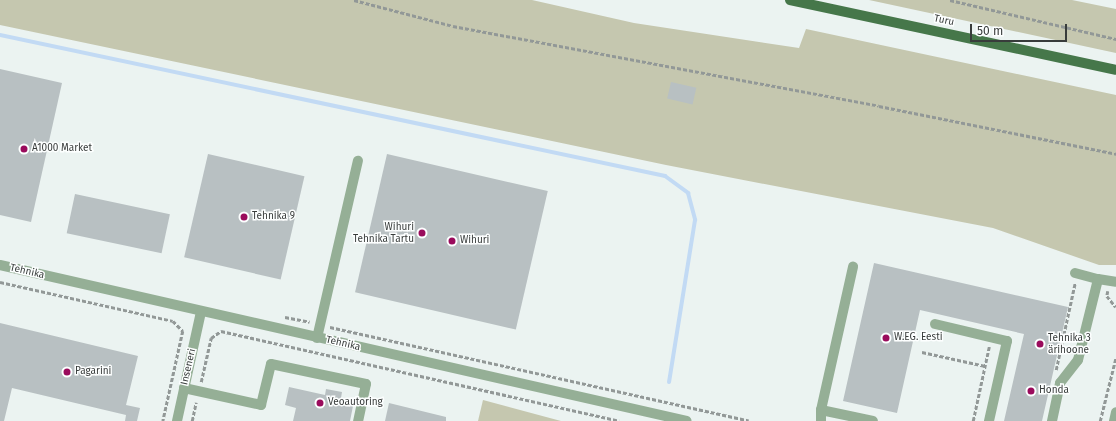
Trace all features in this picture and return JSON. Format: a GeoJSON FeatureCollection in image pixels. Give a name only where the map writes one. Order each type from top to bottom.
{"type":"FeatureCollection","features":[{"type":"Feature","properties":{"kind":"main road","name":"Turu"},"geometry":{"type":"LineString","coordinates":[[790,0],[1116,70]]}},
{"type":"Feature","properties":{"kind":"street"},"geometry":{"type":"LineString","coordinates":[[317,338],[358,161]]}},
{"type":"Feature","properties":{"kind":"street","name":"Tehnika"},"geometry":{"type":"LineString","coordinates":[[0,265],[201,312],[687,421]]}},
{"type":"Feature","properties":{"kind":"street"},"geometry":{"type":"LineString","coordinates":[[822,421],[821,410],[853,267]]}},
{"type":"Feature","properties":{"kind":"street"},"geometry":{"type":"LineString","coordinates":[[1076,274],[1116,282]]}},
{"type":"Feature","properties":{"kind":"street"},"geometry":{"type":"LineString","coordinates":[[1052,421],[1060,383],[1078,360],[1098,279]]}},
{"type":"Feature","properties":{"kind":"street","name":"Inseneri"},"geometry":{"type":"LineString","coordinates":[[179,421],[184,388],[201,312]]}},
{"type":"Feature","properties":{"kind":"street"},"geometry":{"type":"LineString","coordinates":[[935,324],[1007,341],[989,421]]}},
{"type":"Feature","properties":{"kind":"street"},"geometry":{"type":"LineString","coordinates":[[184,388],[261,405],[271,364],[366,384],[358,421]]}},
{"type":"Feature","properties":{"kind":"street"},"geometry":{"type":"LineString","coordinates":[[821,410],[873,421]]}},
{"type":"Feature","properties":{"kind":"street"},"geometry":{"type":"LineString","coordinates":[[1114,421],[1116,412]]}},
{"type":"Feature","properties":{"kind":"path"},"geometry":{"type":"LineString","coordinates":[[354,0],[491,33],[879,106],[1116,154]]}},
{"type":"Feature","properties":{"kind":"path"},"geometry":{"type":"LineString","coordinates":[[950,0],[1116,39]]}},
{"type":"Feature","properties":{"kind":"path"},"geometry":{"type":"LineString","coordinates":[[1054,375],[1076,274]]}},
{"type":"Feature","properties":{"kind":"path"},"geometry":{"type":"LineString","coordinates":[[0,282],[173,321],[183,331],[162,421]]}},
{"type":"Feature","properties":{"kind":"path"},"geometry":{"type":"LineString","coordinates":[[1108,291],[1107,296],[1116,307]]}},
{"type":"Feature","properties":{"kind":"path"},"geometry":{"type":"LineString","coordinates":[[973,421],[991,337]]}},
{"type":"Feature","properties":{"kind":"path"},"geometry":{"type":"LineString","coordinates":[[922,352],[985,366]]}},
{"type":"Feature","properties":{"kind":"path"},"geometry":{"type":"LineString","coordinates":[[1100,421],[1116,357]]}},
{"type":"Feature","properties":{"kind":"path"},"geometry":{"type":"LineString","coordinates":[[567,380],[750,421]]}},
{"type":"Feature","properties":{"kind":"path"},"geometry":{"type":"LineString","coordinates":[[560,408],[619,421]]}},
{"type":"Feature","properties":{"kind":"green space"},"geometry":{"type":"Polygon","coordinates":[[[0,0],[532,0],[634,23],[799,48],[806,29],[1116,95],[1116,265],[1099,265],[993,228],[666,165],[0,25],[0,0]]]}},
{"type":"Feature","properties":{"kind":"green space"},"geometry":{"type":"Polygon","coordinates":[[[869,0],[1072,0],[1116,9],[1116,53],[869,0]]]}},
{"type":"Feature","properties":{"kind":"green space"},"geometry":{"type":"Polygon","coordinates":[[[483,400],[561,421],[478,421],[483,400]]]}},
{"type":"Feature","properties":{"kind":"building","name":"A1000 Market"},"geometry":{"type":"Polygon","coordinates":[[[0,69],[62,83],[31,222],[0,215],[0,69]]]}},
{"type":"Feature","properties":{"kind":"building"},"geometry":{"type":"Polygon","coordinates":[[[671,82],[696,88],[693,104],[667,99],[671,82]]]}},
{"type":"Feature","properties":{"kind":"building","name":"Tehnika 9"},"geometry":{"type":"Polygon","coordinates":[[[208,154],[304,176],[281,280],[184,257],[208,154]]]}},
{"type":"Feature","properties":{"kind":"building","name":"Wihuri"},"geometry":{"type":"Polygon","coordinates":[[[387,154],[548,191],[516,329],[355,292],[387,154]]]}},
{"type":"Feature","properties":{"kind":"building"},"geometry":{"type":"Polygon","coordinates":[[[75,194],[170,214],[162,253],[67,233],[75,194]]]}},
{"type":"Feature","properties":{"kind":"building"},"geometry":{"type":"Polygon","coordinates":[[[874,263],[1068,307],[1042,421],[1004,421],[1024,334],[920,310],[897,413],[843,401],[874,263]]]}},
{"type":"Feature","properties":{"kind":"building","name":"Pagarini"},"geometry":{"type":"Polygon","coordinates":[[[0,323],[138,356],[126,405],[140,408],[137,421],[125,421],[126,415],[12,388],[4,421],[0,421],[0,323]]]}},
{"type":"Feature","properties":{"kind":"building","name":"Veoautoring"},"geometry":{"type":"Polygon","coordinates":[[[289,387],[325,395],[326,389],[342,392],[341,398],[354,401],[350,421],[293,421],[296,408],[285,405],[289,387]]]}},
{"type":"Feature","properties":{"kind":"building"},"geometry":{"type":"Polygon","coordinates":[[[389,403],[446,417],[446,421],[385,421],[389,403]]]}},
{"type":"Feature","properties":{"kind":"waterway"},"geometry":{"type":"LineString","coordinates":[[0,35],[665,176],[688,193],[695,220],[669,382]]}},
{"type":"Feature","properties":{"kind":"place","name":"A1000 Market"},"geometry":{"type":"Point","coordinates":[24,149]}},
{"type":"Feature","properties":{"kind":"place","name":"Tehnika 9"},"geometry":{"type":"Point","coordinates":[244,217]}},
{"type":"Feature","properties":{"kind":"place","name":"Wihuri Tehnika Tartu"},"geometry":{"type":"Point","coordinates":[422,233]}},
{"type":"Feature","properties":{"kind":"place","name":"Wihuri"},"geometry":{"type":"Point","coordinates":[452,241]}},
{"type":"Feature","properties":{"kind":"place","name":"W.EG. Eesti"},"geometry":{"type":"Point","coordinates":[886,338]}},
{"type":"Feature","properties":{"kind":"place","name":"Tehnika 3 ärihoone"},"geometry":{"type":"Point","coordinates":[1040,344]}},
{"type":"Feature","properties":{"kind":"place","name":"Pagarini"},"geometry":{"type":"Point","coordinates":[67,372]}},
{"type":"Feature","properties":{"kind":"place","name":"Honda"},"geometry":{"type":"Point","coordinates":[1031,391]}},
{"type":"Feature","properties":{"kind":"place","name":"Veoautoring"},"geometry":{"type":"Point","coordinates":[320,403]}}]}
